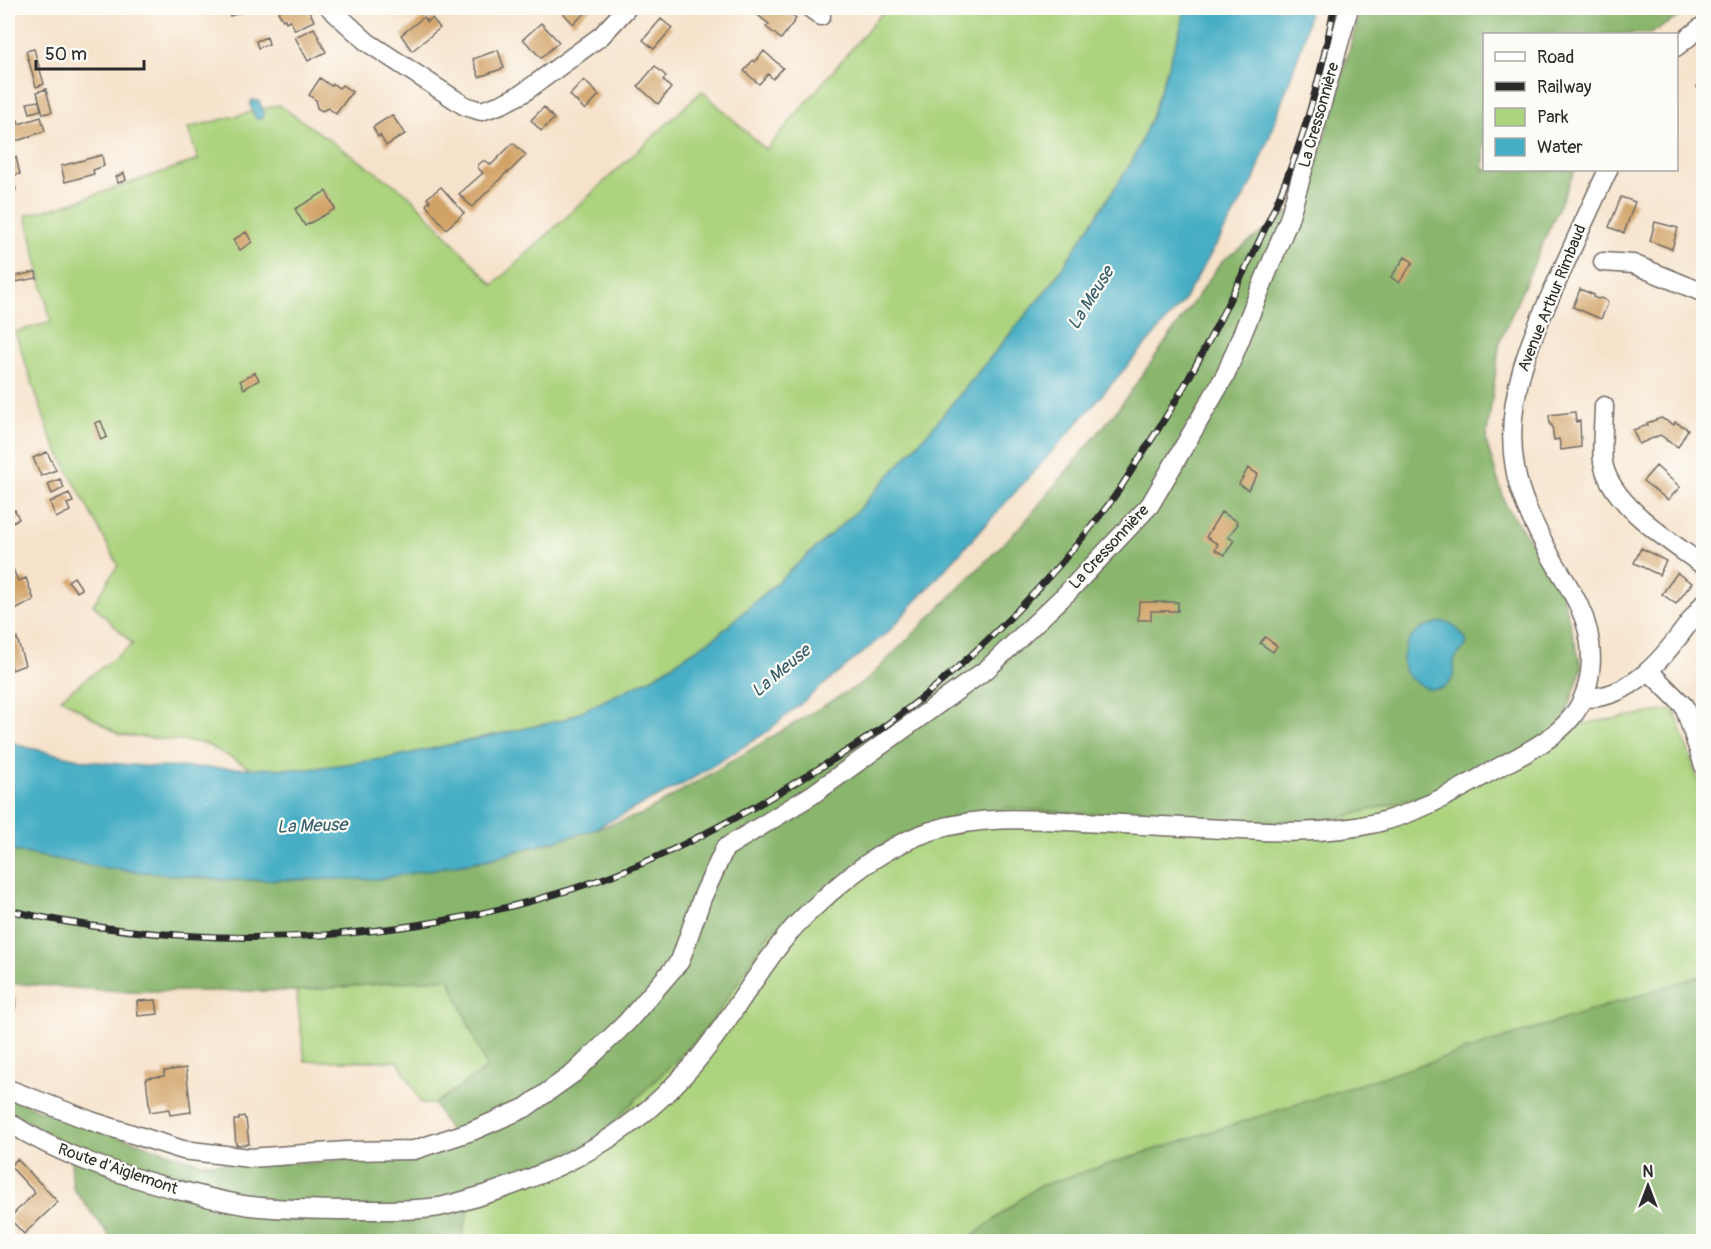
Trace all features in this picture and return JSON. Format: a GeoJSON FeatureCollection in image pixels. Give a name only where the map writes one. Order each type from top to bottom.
{"type":"FeatureCollection","features":[{"type":"Feature","properties":{"kind":"street"},"geometry":{"type":"LineString","coordinates":[[330,8],[367,42],[465,106],[481,111],[502,104],[523,93],[601,36],[627,8]]}},
{"type":"Feature","properties":{"kind":"street","name":"La Cressonnière"},"geometry":{"type":"LineString","coordinates":[[8,1089],[91,1121],[183,1150],[250,1158],[346,1151],[414,1150],[472,1131],[525,1108],[574,1073],[627,1022],[680,961],[702,898],[725,848],[812,795],[987,669],[1067,593],[1150,505],[1226,374],[1289,219],[1349,8]]}},
{"type":"Feature","properties":{"kind":"street"},"geometry":{"type":"LineString","coordinates":[[1678,46],[1704,26]]}},
{"type":"Feature","properties":{"kind":"street","name":"Avenue Arthur Rimbaud"},"geometry":{"type":"LineString","coordinates":[[1560,730],[1584,698],[1590,676],[1589,640],[1579,605],[1548,552],[1522,497],[1515,470],[1512,443],[1517,385],[1525,358],[1548,299],[1608,171]]}},
{"type":"Feature","properties":{"kind":"street"},"geometry":{"type":"LineString","coordinates":[[1603,262],[1633,264],[1704,293]]}},
{"type":"Feature","properties":{"kind":"street"},"geometry":{"type":"LineString","coordinates":[[1604,406],[1603,462],[1612,487],[1624,502],[1652,527],[1704,566]]}},
{"type":"Feature","properties":{"kind":"street"},"geometry":{"type":"LineString","coordinates":[[1584,698],[1595,698],[1624,688],[1649,671],[1704,603]]}},
{"type":"Feature","properties":{"kind":"street"},"geometry":{"type":"LineString","coordinates":[[1649,671],[1684,706],[1704,766]]}},
{"type":"Feature","properties":{"kind":"street","name":"Route d'Aiglemont"},"geometry":{"type":"LineString","coordinates":[[8,1122],[80,1159],[199,1195],[249,1206],[398,1210],[444,1206],[519,1183],[563,1165],[623,1130],[649,1110],[677,1082],[714,1038],[788,934],[847,878],[882,853],[912,837],[963,822],[1015,819],[1304,832],[1355,827],[1380,822],[1452,794],[1560,730]]}},
{"type":"Feature","properties":{"kind":"green space"},"geometry":{"type":"Polygon","coordinates":[[[886,8],[1185,8],[1151,118],[1132,162],[1053,282],[932,428],[858,510],[717,636],[652,678],[563,720],[389,758],[309,769],[252,769],[204,743],[120,735],[61,698],[133,644],[93,605],[118,565],[51,438],[15,332],[51,322],[26,215],[62,206],[198,160],[188,128],[279,105],[409,195],[493,285],[702,91],[766,150],[886,8]]]}},
{"type":"Feature","properties":{"kind":"green space"},"geometry":{"type":"Polygon","coordinates":[[[1361,8],[1693,8],[1652,33],[1483,33],[1483,171],[1575,171],[1500,341],[1486,441],[1506,506],[1559,583],[1582,668],[1562,727],[1462,785],[1321,823],[1178,820],[1007,808],[883,848],[770,932],[708,1028],[594,1141],[472,1193],[461,1242],[190,1242],[180,1237],[179,1241],[107,1241],[109,1235],[73,1188],[70,1147],[8,1109],[8,1096],[38,1110],[201,1163],[314,1163],[458,1146],[434,1104],[487,1068],[449,978],[296,991],[120,991],[8,983],[8,850],[104,868],[225,880],[378,879],[486,860],[643,814],[867,680],[1023,524],[1122,404],[1222,261],[1307,200],[1361,8]]]}},
{"type":"Feature","properties":{"kind":"green space"},"geometry":{"type":"Polygon","coordinates":[[[1674,709],[1703,794],[1703,975],[1037,1187],[966,1241],[461,1242],[472,1193],[708,1028],[770,932],[883,848],[1007,808],[1178,820],[1562,727],[1674,709]]]}},
{"type":"Feature","properties":{"kind":"green space"},"geometry":{"type":"Polygon","coordinates":[[[1703,975],[1703,1241],[966,1241],[1037,1187],[1703,975]]]}},
{"type":"Feature","properties":{"kind":"green space"},"geometry":{"type":"Polygon","coordinates":[[[449,978],[488,1069],[434,1104],[422,1104],[398,1061],[305,1061],[296,991],[449,978]]]}},
{"type":"Feature","properties":{"kind":"water","name":"La Meuse"},"geometry":{"type":"Polygon","coordinates":[[[1185,8],[1310,8],[1303,42],[1254,180],[1182,303],[1068,434],[889,631],[764,734],[685,783],[590,831],[485,860],[378,879],[225,880],[104,868],[8,850],[8,740],[21,746],[88,761],[154,767],[309,769],[389,758],[563,720],[652,678],[717,636],[858,510],[932,428],[1053,282],[1132,162],[1151,118],[1185,8]]]}},
{"type":"Feature","properties":{"kind":"water"},"geometry":{"type":"Polygon","coordinates":[[[252,100],[259,101],[264,113],[263,118],[255,117],[250,105],[252,100]]]}},
{"type":"Feature","properties":{"kind":"water"},"geometry":{"type":"Polygon","coordinates":[[[1446,622],[1454,626],[1467,642],[1454,662],[1451,681],[1444,687],[1426,688],[1407,675],[1405,671],[1403,662],[1406,645],[1422,629],[1446,622]]]}},
{"type":"Feature","properties":{"kind":"building"},"geometry":{"type":"Polygon","coordinates":[[[226,8],[253,8],[230,16],[226,8]]]}},
{"type":"Feature","properties":{"kind":"building"},"geometry":{"type":"Polygon","coordinates":[[[279,8],[308,8],[314,21],[295,30],[290,20],[286,22],[285,19],[283,20],[278,12],[279,8]]]}},
{"type":"Feature","properties":{"kind":"building"},"geometry":{"type":"Polygon","coordinates":[[[559,8],[591,8],[573,24],[559,8]]]}},
{"type":"Feature","properties":{"kind":"building"},"geometry":{"type":"Polygon","coordinates":[[[765,8],[782,8],[796,19],[781,39],[766,27],[769,24],[759,16],[765,8]]]}},
{"type":"Feature","properties":{"kind":"building"},"geometry":{"type":"Polygon","coordinates":[[[11,10],[13,21],[8,23],[8,11],[11,10]]]}},
{"type":"Feature","properties":{"kind":"building"},"geometry":{"type":"Polygon","coordinates":[[[424,17],[427,22],[432,18],[440,28],[412,51],[401,35],[424,17]]]}},
{"type":"Feature","properties":{"kind":"building"},"geometry":{"type":"Polygon","coordinates":[[[661,19],[672,28],[654,49],[643,40],[661,19]]]}},
{"type":"Feature","properties":{"kind":"building"},"geometry":{"type":"Polygon","coordinates":[[[541,23],[559,42],[541,58],[523,39],[541,23]]]}},
{"type":"Feature","properties":{"kind":"building"},"geometry":{"type":"Polygon","coordinates":[[[314,28],[326,52],[308,61],[295,37],[314,28]]]}},
{"type":"Feature","properties":{"kind":"building"},"geometry":{"type":"Polygon","coordinates":[[[267,37],[269,44],[258,48],[256,41],[267,37]]]}},
{"type":"Feature","properties":{"kind":"building"},"geometry":{"type":"Polygon","coordinates":[[[34,49],[44,84],[36,87],[26,51],[34,49]]]}},
{"type":"Feature","properties":{"kind":"building"},"geometry":{"type":"Polygon","coordinates":[[[498,50],[504,68],[479,77],[473,59],[498,50]]]}},
{"type":"Feature","properties":{"kind":"building"},"geometry":{"type":"Polygon","coordinates":[[[764,51],[783,68],[773,79],[768,74],[759,84],[744,71],[764,51]]]}},
{"type":"Feature","properties":{"kind":"building"},"geometry":{"type":"Polygon","coordinates":[[[1704,65],[1704,91],[1697,87],[1704,65]]]}},
{"type":"Feature","properties":{"kind":"building"},"geometry":{"type":"Polygon","coordinates":[[[655,66],[666,76],[663,80],[671,88],[658,104],[638,86],[655,66]]]}},
{"type":"Feature","properties":{"kind":"building"},"geometry":{"type":"Polygon","coordinates":[[[320,78],[331,86],[333,84],[339,88],[342,85],[352,92],[336,114],[328,108],[322,111],[317,108],[317,101],[309,95],[320,78]]]}},
{"type":"Feature","properties":{"kind":"building"},"geometry":{"type":"Polygon","coordinates":[[[584,80],[599,95],[585,110],[570,95],[584,80]]]}},
{"type":"Feature","properties":{"kind":"building"},"geometry":{"type":"Polygon","coordinates":[[[46,89],[52,112],[43,114],[37,92],[46,89]]]}},
{"type":"Feature","properties":{"kind":"building"},"geometry":{"type":"Polygon","coordinates":[[[39,101],[41,110],[30,113],[27,103],[39,101]]]}},
{"type":"Feature","properties":{"kind":"building"},"geometry":{"type":"Polygon","coordinates":[[[544,107],[554,119],[541,131],[531,120],[544,107]]]}},
{"type":"Feature","properties":{"kind":"building"},"geometry":{"type":"Polygon","coordinates":[[[392,115],[405,134],[386,146],[373,127],[392,115]]]}},
{"type":"Feature","properties":{"kind":"building"},"geometry":{"type":"Polygon","coordinates":[[[41,117],[45,131],[14,140],[11,122],[18,120],[19,124],[41,117]]]}},
{"type":"Feature","properties":{"kind":"building"},"geometry":{"type":"Polygon","coordinates":[[[8,130],[13,148],[8,149],[8,130]]]}},
{"type":"Feature","properties":{"kind":"building"},"geometry":{"type":"Polygon","coordinates":[[[513,143],[526,155],[472,207],[459,194],[483,173],[478,165],[486,161],[491,165],[513,143]]]}},
{"type":"Feature","properties":{"kind":"building"},"geometry":{"type":"Polygon","coordinates":[[[102,155],[104,166],[93,170],[94,174],[65,182],[61,166],[102,155]]]}},
{"type":"Feature","properties":{"kind":"building"},"geometry":{"type":"Polygon","coordinates":[[[16,157],[20,174],[12,176],[16,190],[8,192],[8,159],[16,157]]]}},
{"type":"Feature","properties":{"kind":"building"},"geometry":{"type":"Polygon","coordinates":[[[124,173],[126,180],[118,183],[116,177],[124,173]]]}},
{"type":"Feature","properties":{"kind":"building"},"geometry":{"type":"Polygon","coordinates":[[[441,187],[464,213],[446,229],[426,205],[430,201],[427,198],[441,187]]]}},
{"type":"Feature","properties":{"kind":"building"},"geometry":{"type":"Polygon","coordinates":[[[326,191],[335,209],[305,226],[295,209],[326,191]]]}},
{"type":"Feature","properties":{"kind":"building"},"geometry":{"type":"Polygon","coordinates":[[[1621,197],[1635,202],[1624,233],[1609,227],[1621,197]]]}},
{"type":"Feature","properties":{"kind":"building"},"geometry":{"type":"Polygon","coordinates":[[[1655,222],[1678,228],[1672,249],[1650,241],[1655,222]]]}},
{"type":"Feature","properties":{"kind":"building"},"geometry":{"type":"Polygon","coordinates":[[[246,232],[252,242],[240,250],[233,240],[246,232]]]}},
{"type":"Feature","properties":{"kind":"building"},"geometry":{"type":"Polygon","coordinates":[[[1405,257],[1413,262],[1399,283],[1391,277],[1405,257]]]}},
{"type":"Feature","properties":{"kind":"building"},"geometry":{"type":"Polygon","coordinates":[[[36,272],[37,278],[15,282],[15,276],[36,272]]]}},
{"type":"Feature","properties":{"kind":"building"},"geometry":{"type":"Polygon","coordinates":[[[1580,289],[1594,295],[1593,297],[1607,301],[1601,319],[1573,307],[1580,289]]]}},
{"type":"Feature","properties":{"kind":"building"},"geometry":{"type":"Polygon","coordinates":[[[8,353],[12,369],[8,370],[8,353]]]}},
{"type":"Feature","properties":{"kind":"building"},"geometry":{"type":"Polygon","coordinates":[[[255,372],[259,380],[244,389],[240,381],[255,372]]]}},
{"type":"Feature","properties":{"kind":"building"},"geometry":{"type":"Polygon","coordinates":[[[1575,412],[1576,422],[1580,421],[1581,447],[1561,450],[1559,439],[1554,440],[1549,415],[1575,412]]]}},
{"type":"Feature","properties":{"kind":"building"},"geometry":{"type":"Polygon","coordinates":[[[1661,418],[1688,429],[1678,447],[1660,435],[1639,444],[1633,430],[1661,418]]]}},
{"type":"Feature","properties":{"kind":"building"},"geometry":{"type":"Polygon","coordinates":[[[101,421],[107,437],[101,440],[95,423],[101,421]]]}},
{"type":"Feature","properties":{"kind":"building"},"geometry":{"type":"Polygon","coordinates":[[[47,452],[56,470],[41,476],[33,458],[47,452]]]}},
{"type":"Feature","properties":{"kind":"building"},"geometry":{"type":"Polygon","coordinates":[[[1656,466],[1680,487],[1668,500],[1643,481],[1656,466]]]}},
{"type":"Feature","properties":{"kind":"building"},"geometry":{"type":"Polygon","coordinates":[[[1248,468],[1258,474],[1248,490],[1239,484],[1248,468]]]}},
{"type":"Feature","properties":{"kind":"building"},"geometry":{"type":"Polygon","coordinates":[[[60,479],[64,488],[52,494],[48,484],[60,479]]]}},
{"type":"Feature","properties":{"kind":"building"},"geometry":{"type":"Polygon","coordinates":[[[69,493],[73,502],[67,504],[70,511],[56,518],[50,502],[69,493]]]}},
{"type":"Feature","properties":{"kind":"building"},"geometry":{"type":"Polygon","coordinates":[[[8,504],[10,512],[15,510],[19,519],[8,524],[8,504]]]}},
{"type":"Feature","properties":{"kind":"building"},"geometry":{"type":"Polygon","coordinates":[[[1221,512],[1237,521],[1238,524],[1228,537],[1234,540],[1225,555],[1215,550],[1218,544],[1206,537],[1221,512]]]}},
{"type":"Feature","properties":{"kind":"building"},"geometry":{"type":"Polygon","coordinates":[[[8,543],[13,557],[9,559],[18,581],[26,578],[34,600],[10,613],[8,607],[8,543]]]}},
{"type":"Feature","properties":{"kind":"building"},"geometry":{"type":"Polygon","coordinates":[[[1641,548],[1666,561],[1659,575],[1634,563],[1641,548]]]}},
{"type":"Feature","properties":{"kind":"building"},"geometry":{"type":"Polygon","coordinates":[[[1677,573],[1692,583],[1676,604],[1662,594],[1677,573]]]}},
{"type":"Feature","properties":{"kind":"building"},"geometry":{"type":"Polygon","coordinates":[[[74,577],[82,589],[77,592],[68,581],[74,577]]]}},
{"type":"Feature","properties":{"kind":"building"},"geometry":{"type":"Polygon","coordinates":[[[1139,602],[1178,602],[1178,611],[1151,611],[1151,620],[1138,620],[1139,602]]]}},
{"type":"Feature","properties":{"kind":"building"},"geometry":{"type":"Polygon","coordinates":[[[1265,637],[1277,646],[1273,652],[1260,643],[1265,637]]]}},
{"type":"Feature","properties":{"kind":"building"},"geometry":{"type":"Polygon","coordinates":[[[17,638],[25,665],[12,670],[8,655],[8,642],[17,638]]]}},
{"type":"Feature","properties":{"kind":"building"},"geometry":{"type":"Polygon","coordinates":[[[8,998],[16,999],[15,1009],[8,1008],[8,998]]]}},
{"type":"Feature","properties":{"kind":"building"},"geometry":{"type":"Polygon","coordinates":[[[156,1000],[158,1014],[138,1016],[137,1001],[156,1000]]]}},
{"type":"Feature","properties":{"kind":"building"},"geometry":{"type":"Polygon","coordinates":[[[186,1068],[191,1112],[170,1115],[169,1109],[150,1112],[146,1078],[164,1076],[164,1071],[186,1068]]]}},
{"type":"Feature","properties":{"kind":"building"},"geometry":{"type":"Polygon","coordinates":[[[244,1116],[249,1144],[236,1145],[234,1120],[239,1120],[239,1117],[244,1116]]]}},
{"type":"Feature","properties":{"kind":"building"},"geometry":{"type":"Polygon","coordinates":[[[17,1159],[58,1202],[24,1234],[9,1218],[35,1193],[10,1166],[17,1159]]]}},
{"type":"Feature","properties":{"kind":"railway"},"geometry":{"type":"LineString","coordinates":[[8,910],[85,925],[164,934],[244,937],[325,935],[405,927],[485,912],[562,892],[658,857],[762,802],[879,730],[973,654],[1032,596],[1085,535],[1123,485],[1188,380],[1260,240],[1297,151],[1312,104],[1334,8]]}}]}
